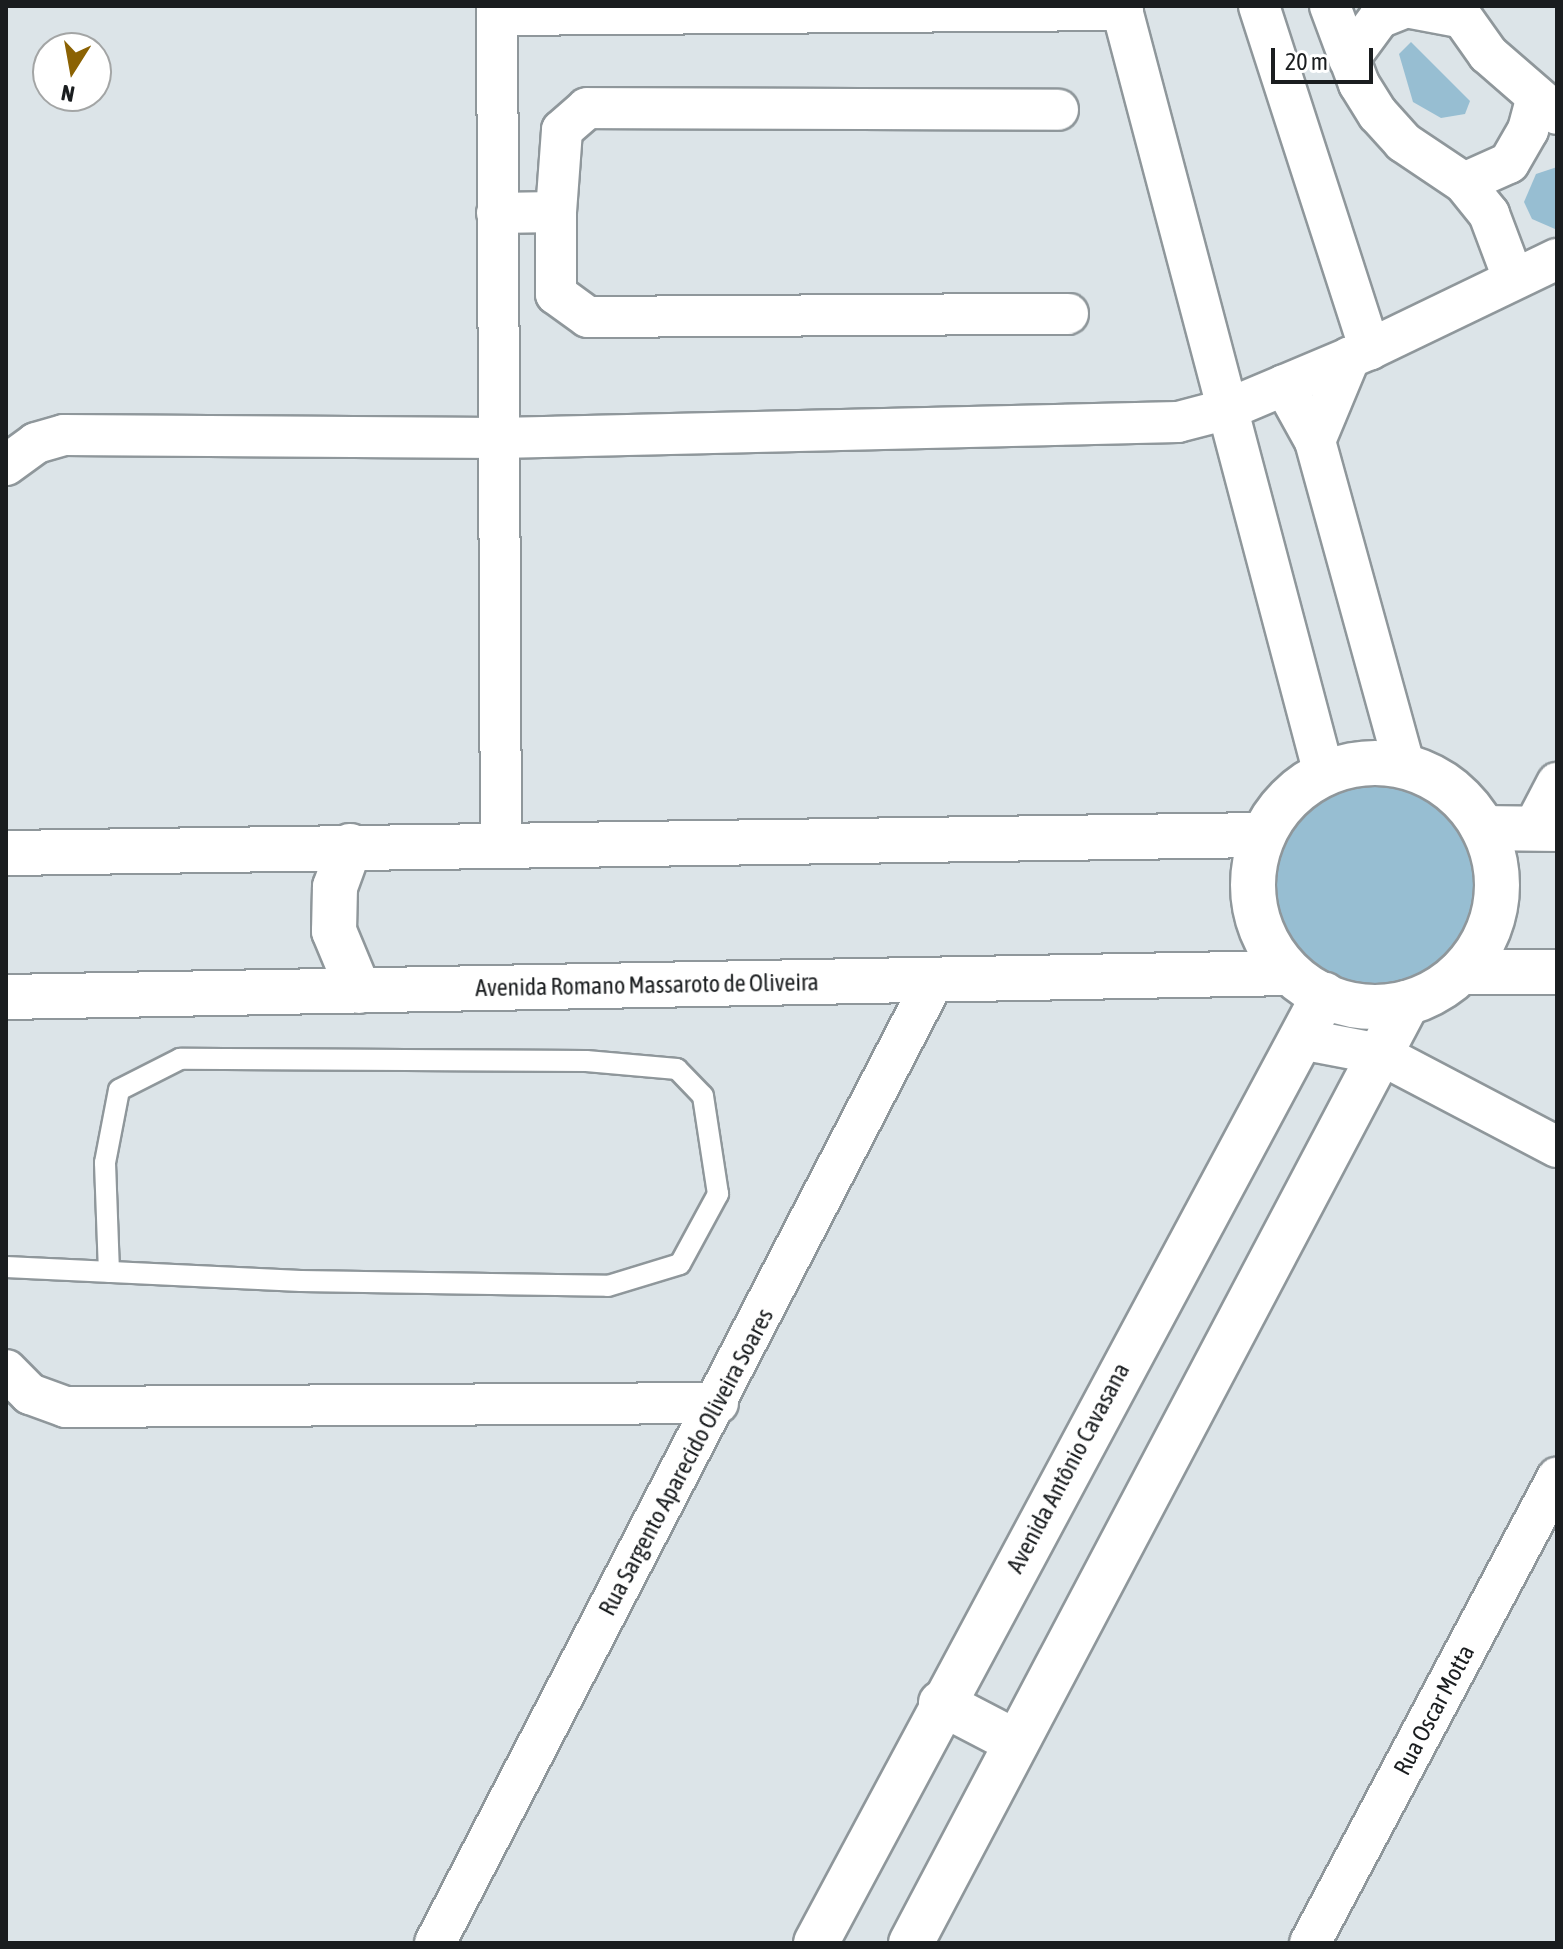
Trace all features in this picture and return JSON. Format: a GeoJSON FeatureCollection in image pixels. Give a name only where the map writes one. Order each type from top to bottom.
{"type":"FeatureCollection","features":[{"type":"Feature","properties":{"kind":"street"},"geometry":{"type":"LineString","coordinates":[[1259,6],[1360,353],[1315,441]]}},
{"type":"Feature","properties":{"kind":"street"},"geometry":{"type":"LineString","coordinates":[[1330,6],[1349,59],[1378,114],[1403,142],[1464,183],[1489,214],[1513,278]]}},
{"type":"Feature","properties":{"kind":"street"},"geometry":{"type":"LineString","coordinates":[[1349,59],[1379,18],[1406,7],[1457,12],[1546,108],[1528,130],[1509,163],[1464,183]]}},
{"type":"Feature","properties":{"kind":"street"},"geometry":{"type":"LineString","coordinates":[[501,843],[497,11],[1122,8],[1324,774]]}},
{"type":"Feature","properties":{"kind":"street"},"geometry":{"type":"LineString","coordinates":[[1058,110],[587,108],[562,130],[556,212],[556,294],[588,317],[1068,314]]}},
{"type":"Feature","properties":{"kind":"street"},"geometry":{"type":"LineString","coordinates":[[497,213],[556,212]]}},
{"type":"Feature","properties":{"kind":"street"},"geometry":{"type":"LineString","coordinates":[[6,465],[36,443],[64,435],[498,438],[1178,422],[1228,409],[1360,353],[1557,259]]}},
{"type":"Feature","properties":{"kind":"street"},"geometry":{"type":"LineString","coordinates":[[1284,385],[1315,441],[1405,767]]}},
{"type":"Feature","properties":{"kind":"street"},"geometry":{"type":"LineString","coordinates":[[1377,763],[1405,767],[1450,790],[1483,828],[1497,878],[1496,904],[1490,928],[1461,972],[1407,1003],[1365,1006],[1306,984],[1254,906],[1263,835],[1288,799],[1324,774],[1377,763]]}},
{"type":"Feature","properties":{"kind":"street"},"geometry":{"type":"LineString","coordinates":[[1483,828],[1545,829],[1557,783]]}},
{"type":"Feature","properties":{"kind":"street"},"geometry":{"type":"LineString","coordinates":[[6,853],[501,843],[1263,835]]}},
{"type":"Feature","properties":{"kind":"street"},"geometry":{"type":"LineString","coordinates":[[350,846],[335,887],[334,931],[359,991]]}},
{"type":"Feature","properties":{"kind":"street"},"geometry":{"type":"LineString","coordinates":[[1461,972],[1557,972]]}},
{"type":"Feature","properties":{"kind":"street","name":"Avenida Romano Massaroto de Oliveira"},"geometry":{"type":"LineString","coordinates":[[6,997],[934,980],[1306,984]]}},
{"type":"Feature","properties":{"kind":"street","name":"Rua Sargento Aparecido Oliveira Soares"},"geometry":{"type":"LineString","coordinates":[[435,1943],[718,1403],[934,980]]}},
{"type":"Feature","properties":{"kind":"street","name":"Avenida Antônio Cavasana"},"geometry":{"type":"LineString","coordinates":[[816,1943],[941,1703],[1301,1039],[1306,984]]}},
{"type":"Feature","properties":{"kind":"street"},"geometry":{"type":"LineString","coordinates":[[911,1943],[1407,1003]]}},
{"type":"Feature","properties":{"kind":"street"},"geometry":{"type":"LineString","coordinates":[[1301,1039],[1380,1054],[1557,1147]]}},
{"type":"Feature","properties":{"kind":"street"},"geometry":{"type":"LineString","coordinates":[[6,1370],[30,1394],[66,1407],[718,1403]]}},
{"type":"Feature","properties":{"kind":"street","name":"Rua Oscar Motta"},"geometry":{"type":"LineString","coordinates":[[1310,1943],[1557,1478]]}},
{"type":"Feature","properties":{"kind":"street"},"geometry":{"type":"LineString","coordinates":[[941,1703],[1016,1742]]}},
{"type":"Feature","properties":{"kind":"lane"},"geometry":{"type":"LineString","coordinates":[[6,1267],[109,1272],[608,1286],[680,1264],[718,1194],[703,1096],[677,1069],[586,1061],[180,1059],[119,1090],[105,1163],[109,1272]]}},
{"type":"Feature","properties":{"kind":"shaded area"},"geometry":{"type":"Polygon","coordinates":[[[1411,42],[1470,101],[1465,114],[1441,118],[1413,102],[1399,54],[1411,42]]]}},
{"type":"Feature","properties":{"kind":"shaded area"},"geometry":{"type":"Polygon","coordinates":[[[1557,167],[1555,229],[1532,219],[1524,202],[1536,174],[1557,167]]]}},
{"type":"Feature","properties":{"kind":"shaded area"},"geometry":{"type":"Polygon","coordinates":[[[1374,782],[1414,790],[1447,813],[1470,846],[1478,886],[1470,926],[1447,959],[1414,982],[1374,990],[1334,982],[1301,959],[1278,926],[1270,886],[1278,846],[1301,813],[1334,790],[1374,782]]]}}]}
